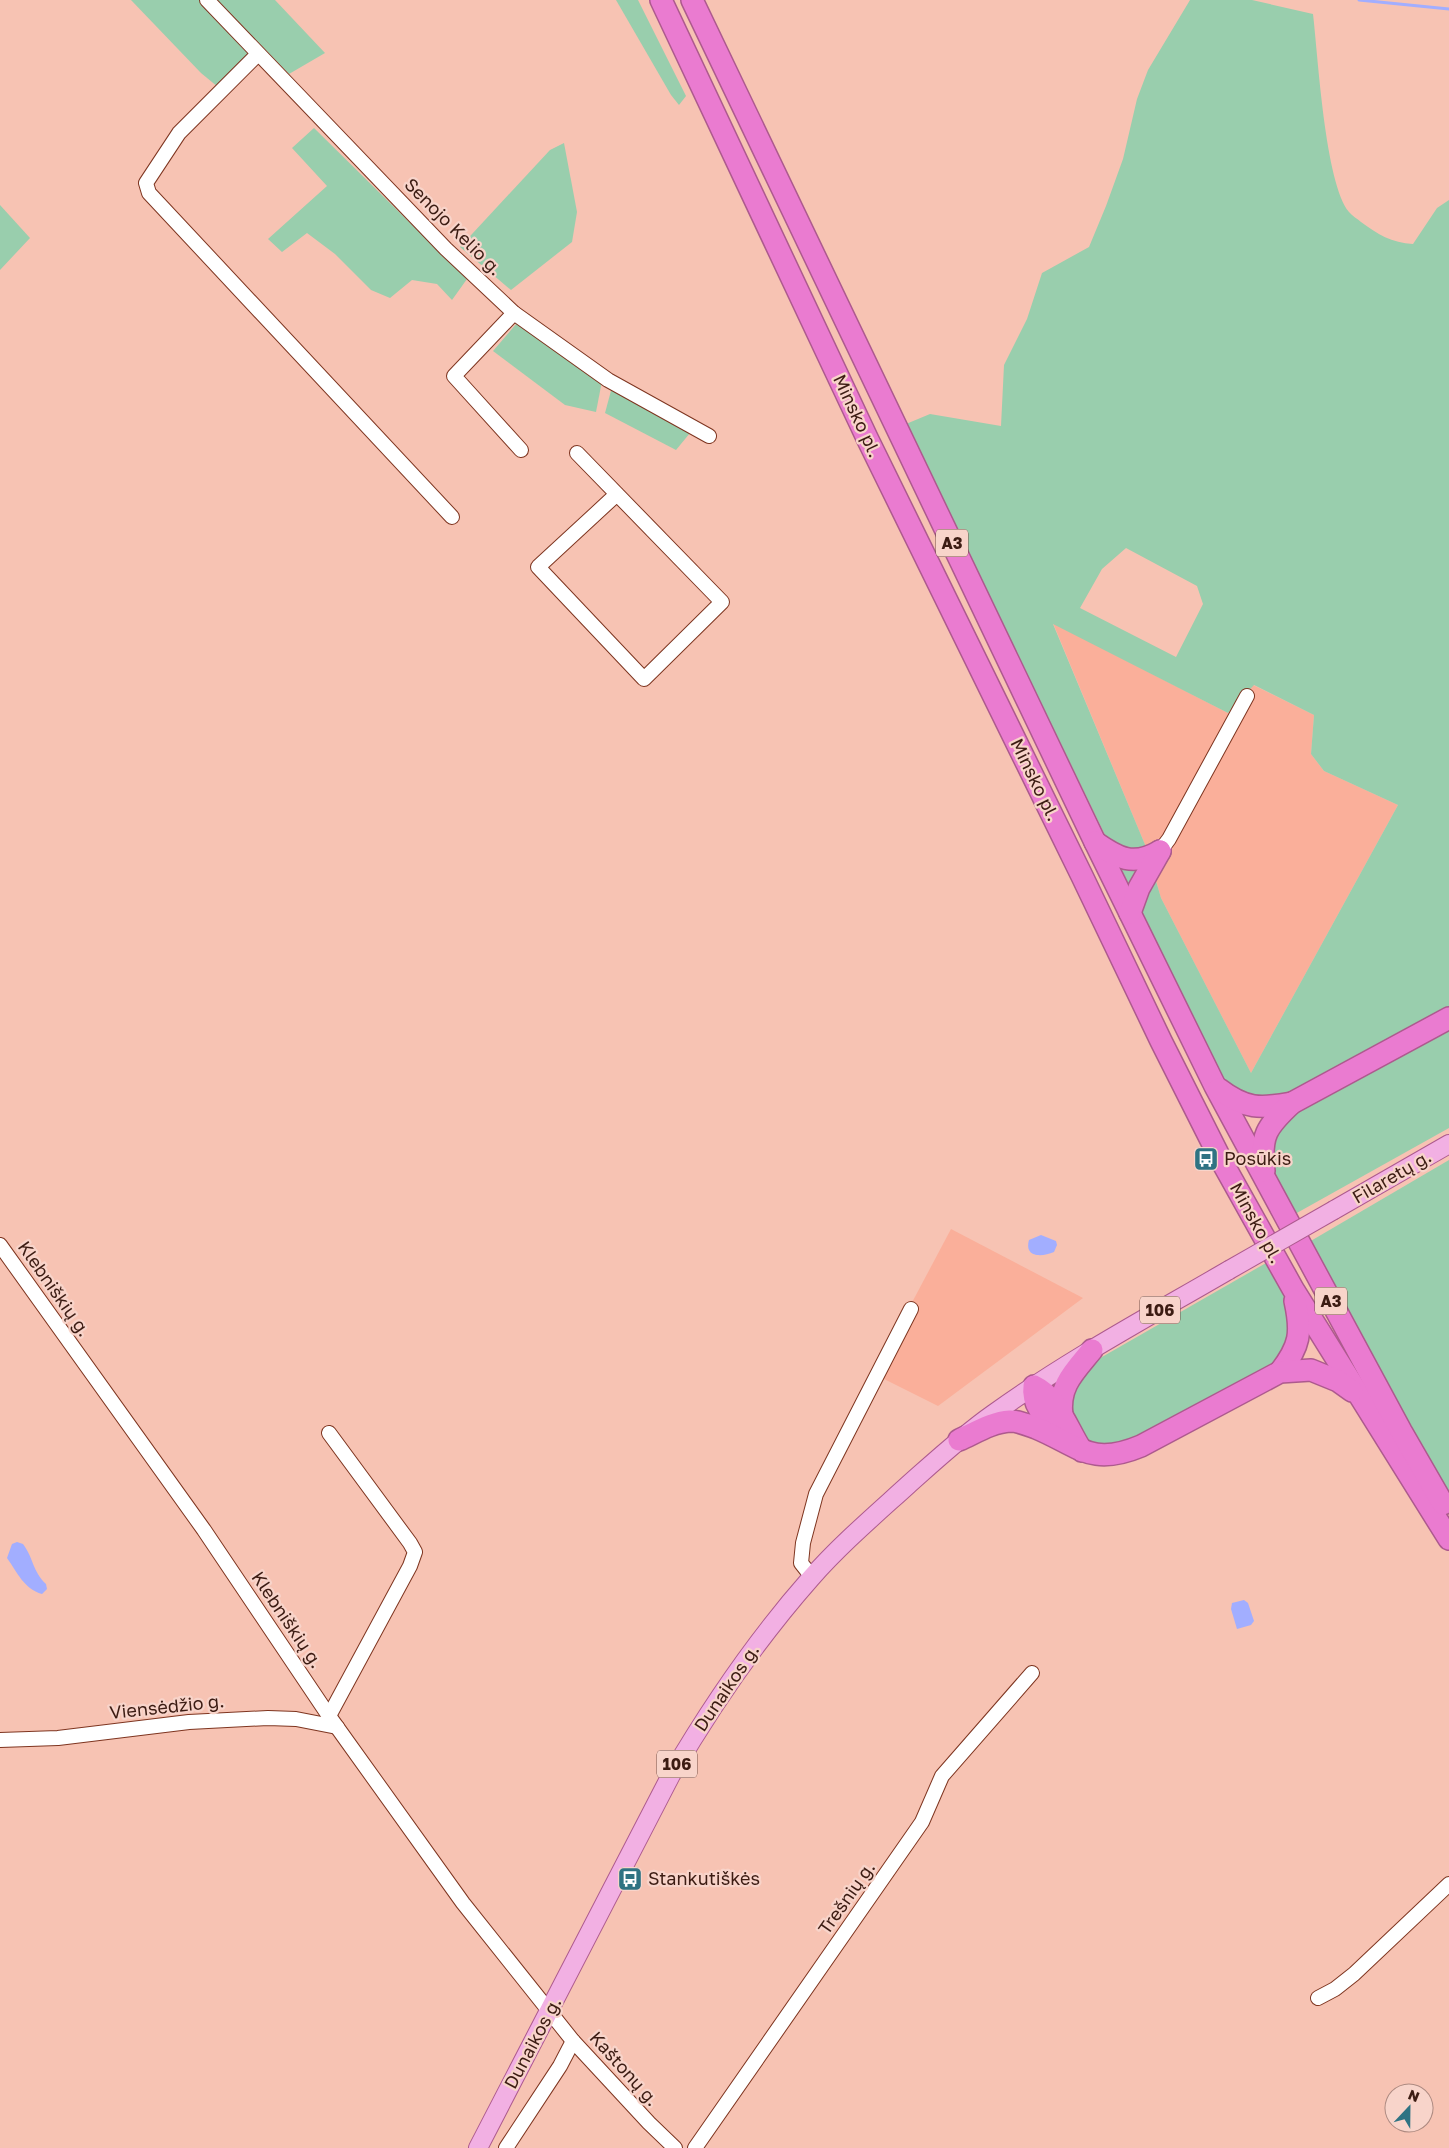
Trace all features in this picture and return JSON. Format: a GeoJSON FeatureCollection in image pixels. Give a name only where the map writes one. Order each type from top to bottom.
{"type":"FeatureCollection","features":[{"type":"Feature","properties":{"kind":"highway","name":"Minsko pl."},"geometry":{"type":"LineString","coordinates":[[661,0],[868,440],[1082,876],[1160,1041],[1221,1160],[1293,1289],[1449,1539]]}},
{"type":"Feature","properties":{"kind":"highway","name":"Minsko pl."},"geometry":{"type":"LineString","coordinates":[[692,0],[1095,842],[1215,1086],[1401,1431],[1449,1514]]}},
{"type":"Feature","properties":{"kind":"highway"},"geometry":{"type":"LineString","coordinates":[[1095,842],[1122,858],[1140,860],[1160,851]]}},
{"type":"Feature","properties":{"kind":"highway"},"geometry":{"type":"LineString","coordinates":[[1130,913],[1139,888],[1160,851]]}},
{"type":"Feature","properties":{"kind":"highway"},"geometry":{"type":"LineString","coordinates":[[1266,1180],[1262,1147],[1265,1136],[1274,1120],[1292,1103],[1449,1018]]}},
{"type":"Feature","properties":{"kind":"highway"},"geometry":{"type":"LineString","coordinates":[[1215,1086],[1241,1104],[1264,1108],[1292,1103]]}},
{"type":"Feature","properties":{"kind":"highway"},"geometry":{"type":"LineString","coordinates":[[1280,1372],[1294,1352],[1299,1334],[1299,1321],[1293,1289]]}},
{"type":"Feature","properties":{"kind":"highway"},"geometry":{"type":"LineString","coordinates":[[1062,1416],[1060,1402],[1062,1391],[1074,1372],[1092,1350]]}},
{"type":"Feature","properties":{"kind":"highway"},"geometry":{"type":"LineString","coordinates":[[959,1440],[999,1423],[1011,1421],[1043,1431],[1075,1447],[1106,1456],[1128,1452],[1280,1372],[1311,1370],[1325,1374],[1358,1396]]}},
{"type":"Feature","properties":{"kind":"highway"},"geometry":{"type":"LineString","coordinates":[[1034,1386],[1034,1398],[1038,1407],[1075,1447]]}},
{"type":"Feature","properties":{"kind":"highway"},"geometry":{"type":"LineString","coordinates":[[1034,1386],[1047,1395],[1062,1416],[1075,1447]]}},
{"type":"Feature","properties":{"kind":"main road","name":"Filaretų g."},"geometry":{"type":"LineString","coordinates":[[1092,1350],[1449,1144]]}},
{"type":"Feature","properties":{"kind":"main road","name":"106"},"geometry":{"type":"LineString","coordinates":[[1034,1386],[1092,1350]]}},
{"type":"Feature","properties":{"kind":"main road","name":"Dunaikos g."},"geometry":{"type":"LineString","coordinates":[[478,2148],[671,1775],[699,1728],[753,1647],[812,1576],[876,1514],[959,1440],[1034,1386]]}},
{"type":"Feature","properties":{"kind":"street","name":"Senojo Kelio g."},"geometry":{"type":"LineString","coordinates":[[207,0],[446,249],[514,313],[608,380],[709,436]]}},
{"type":"Feature","properties":{"kind":"street"},"geometry":{"type":"LineString","coordinates":[[258,54],[179,133],[146,183],[149,193],[452,517]]}},
{"type":"Feature","properties":{"kind":"street"},"geometry":{"type":"LineString","coordinates":[[514,313],[454,376],[521,450]]}},
{"type":"Feature","properties":{"kind":"street"},"geometry":{"type":"LineString","coordinates":[[577,453],[617,494],[722,602],[644,679],[538,568],[617,494]]}},
{"type":"Feature","properties":{"kind":"street"},"geometry":{"type":"LineString","coordinates":[[1160,851],[1169,839],[1247,696]]}},
{"type":"Feature","properties":{"kind":"street","name":"Klebniškių g."},"geometry":{"type":"LineString","coordinates":[[0,1245],[204,1530],[333,1722],[463,1903],[549,2011]]}},
{"type":"Feature","properties":{"kind":"street"},"geometry":{"type":"LineString","coordinates":[[812,1576],[801,1563],[802,1543],[816,1494],[911,1309]]}},
{"type":"Feature","properties":{"kind":"street"},"geometry":{"type":"LineString","coordinates":[[329,1433],[415,1552],[410,1566],[333,1722]]}},
{"type":"Feature","properties":{"kind":"street","name":"Trešnių g."},"geometry":{"type":"LineString","coordinates":[[695,2148],[922,1822],[942,1776],[1032,1673]]}},
{"type":"Feature","properties":{"kind":"street","name":"Viensėdžio g."},"geometry":{"type":"LineString","coordinates":[[0,1740],[58,1738],[189,1722],[268,1718],[333,1722]]}},
{"type":"Feature","properties":{"kind":"street"},"geometry":{"type":"LineString","coordinates":[[1318,1998],[1335,1989],[1354,1974],[1449,1884]]}},
{"type":"Feature","properties":{"kind":"street","name":"Kaštonų g."},"geometry":{"type":"LineString","coordinates":[[549,2011],[573,2041],[643,2117],[676,2148]]}},
{"type":"Feature","properties":{"kind":"street"},"geometry":{"type":"LineString","coordinates":[[506,2148],[560,2066],[573,2041]]}},
{"type":"Feature","properties":{"kind":"shaded area"},"geometry":{"type":"Polygon","coordinates":[[[1053,623],[1228,713],[1253,685],[1314,715],[1311,754],[1324,771],[1398,805],[1251,1073],[1161,898],[1146,847],[1053,623]]]}},
{"type":"Feature","properties":{"kind":"shaded area"},"geometry":{"type":"Polygon","coordinates":[[[951,1229],[1083,1298],[938,1406],[874,1374],[951,1229]]]}},
{"type":"Feature","properties":{"kind":"green space"},"geometry":{"type":"Polygon","coordinates":[[[131,0],[201,0],[249,50],[246,57],[218,87],[201,73],[131,0]]]}},
{"type":"Feature","properties":{"kind":"green space"},"geometry":{"type":"Polygon","coordinates":[[[217,0],[275,0],[325,53],[289,74],[217,0]]]}},
{"type":"Feature","properties":{"kind":"green space"},"geometry":{"type":"Polygon","coordinates":[[[616,0],[638,0],[686,96],[679,105],[671,95],[616,0]]]}},
{"type":"Feature","properties":{"kind":"green space"},"geometry":{"type":"Polygon","coordinates":[[[1190,0],[1252,0],[1313,14],[1328,148],[1341,197],[1349,212],[1385,237],[1398,242],[1413,244],[1437,208],[1449,200],[1449,1008],[1281,1099],[1257,1103],[1224,1081],[906,424],[930,414],[1001,426],[1004,365],[1027,319],[1042,273],[1089,247],[1123,159],[1137,99],[1148,70],[1190,0]],[[1126,548],[1102,569],[1080,608],[1176,657],[1203,604],[1197,586],[1126,548]],[[1053,624],[1146,847],[1161,898],[1251,1073],[1398,805],[1324,771],[1311,754],[1314,715],[1254,685],[1228,713],[1053,624]]]}},
{"type":"Feature","properties":{"kind":"green space"},"geometry":{"type":"Polygon","coordinates":[[[314,128],[467,279],[452,300],[437,284],[412,280],[390,298],[371,290],[335,254],[307,233],[282,252],[268,239],[327,186],[292,148],[314,128]]]}},
{"type":"Feature","properties":{"kind":"green space"},"geometry":{"type":"Polygon","coordinates":[[[564,143],[577,212],[572,242],[511,290],[460,247],[550,150],[564,143]]]}},
{"type":"Feature","properties":{"kind":"green space"},"geometry":{"type":"Polygon","coordinates":[[[0,205],[30,238],[0,270],[0,205]]]}},
{"type":"Feature","properties":{"kind":"green space"},"geometry":{"type":"Polygon","coordinates":[[[517,323],[602,381],[596,412],[565,405],[493,351],[517,323]]]}},
{"type":"Feature","properties":{"kind":"green space"},"geometry":{"type":"Polygon","coordinates":[[[612,387],[690,433],[676,450],[605,413],[612,387]]]}},
{"type":"Feature","properties":{"kind":"green space"},"geometry":{"type":"Polygon","coordinates":[[[1449,1026],[1449,1128],[1295,1214],[1271,1173],[1269,1138],[1281,1119],[1449,1026]]]}},
{"type":"Feature","properties":{"kind":"green space"},"geometry":{"type":"Polygon","coordinates":[[[1449,1160],[1449,1496],[1309,1242],[1449,1160]]]}},
{"type":"Feature","properties":{"kind":"green space"},"geometry":{"type":"Polygon","coordinates":[[[1266,1263],[1289,1303],[1294,1336],[1274,1366],[1138,1439],[1107,1447],[1088,1443],[1066,1413],[1069,1384],[1088,1365],[1266,1263]]]}},
{"type":"Feature","properties":{"kind":"water"},"geometry":{"type":"Polygon","coordinates":[[[1041,1235],[1056,1241],[1057,1245],[1054,1252],[1035,1255],[1029,1250],[1029,1240],[1041,1235]]]}},
{"type":"Feature","properties":{"kind":"water"},"geometry":{"type":"Polygon","coordinates":[[[17,1542],[23,1544],[38,1574],[46,1584],[47,1589],[42,1594],[26,1584],[7,1558],[12,1544],[17,1542]]]}},
{"type":"Feature","properties":{"kind":"water"},"geometry":{"type":"Polygon","coordinates":[[[1244,1600],[1248,1603],[1254,1621],[1251,1625],[1237,1629],[1231,1609],[1232,1603],[1244,1600]]]}},
{"type":"Feature","properties":{"kind":"waterway"},"geometry":{"type":"LineString","coordinates":[[1359,0],[1449,9]]}},
{"type":"Feature","properties":{"kind":"place","name":"Posūkis"},"geometry":{"type":"Point","coordinates":[1206,1159]}},
{"type":"Feature","properties":{"kind":"place","name":"Stankutiškės"},"geometry":{"type":"Point","coordinates":[630,1879]}}]}
